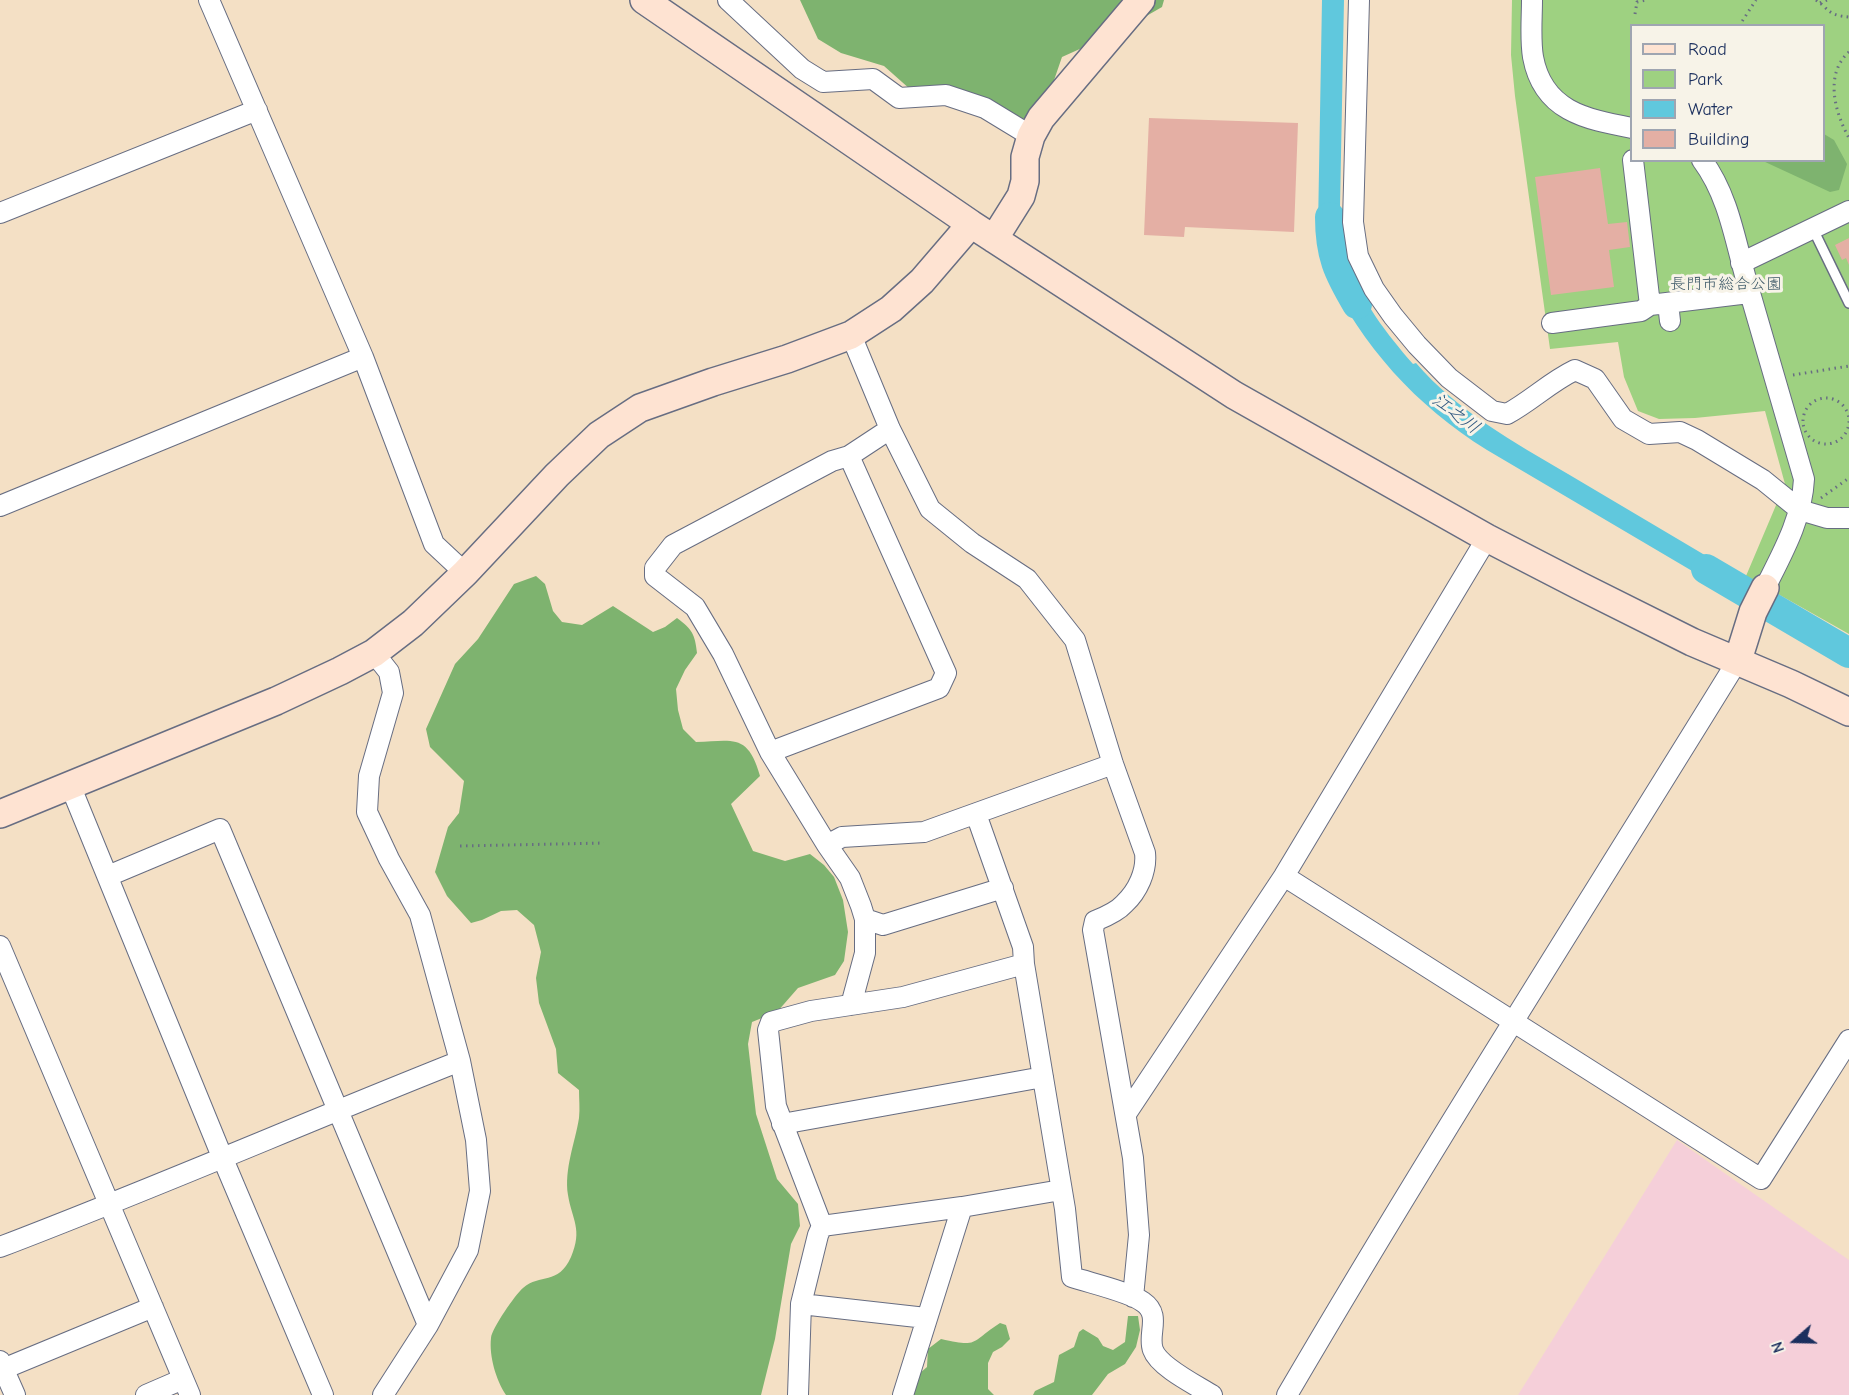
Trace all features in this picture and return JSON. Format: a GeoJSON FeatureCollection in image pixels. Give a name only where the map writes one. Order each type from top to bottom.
{"type":"FeatureCollection","features":[{"type":"Feature","properties":{"kind":"street"},"geometry":{"type":"LineString","coordinates":[[209,0],[363,357],[434,544],[465,573]]}},
{"type":"Feature","properties":{"kind":"street"},"geometry":{"type":"LineString","coordinates":[[644,0],[971,224],[1234,395],[1487,538],[1692,642],[1738,660],[1849,712]]}},
{"type":"Feature","properties":{"kind":"street"},"geometry":{"type":"LineString","coordinates":[[728,0],[802,69],[823,82],[873,79],[899,98],[946,95],[985,108],[1030,136]]}},
{"type":"Feature","properties":{"kind":"street"},"geometry":{"type":"LineString","coordinates":[[994,239],[1022,196],[1025,181],[1025,157],[1030,136],[1041,118],[1141,0]]}},
{"type":"Feature","properties":{"kind":"street"},"geometry":{"type":"LineString","coordinates":[[1359,0],[1353,222],[1358,256],[1374,289],[1417,345],[1449,378],[1492,411],[1507,414],[1560,377],[1575,370],[1595,379],[1623,419],[1649,434],[1680,432],[1809,505],[1827,518],[1849,518]]}},
{"type":"Feature","properties":{"kind":"street"},"geometry":{"type":"LineString","coordinates":[[1532,0],[1533,55],[1537,73],[1544,87],[1561,104],[1581,117],[1630,128]]}},
{"type":"Feature","properties":{"kind":"street"},"geometry":{"type":"LineString","coordinates":[[0,213],[256,111]]}},
{"type":"Feature","properties":{"kind":"street"},"geometry":{"type":"LineString","coordinates":[[1633,162],[1663,310]]}},
{"type":"Feature","properties":{"kind":"street"},"geometry":{"type":"LineString","coordinates":[[1287,1395],[1384,1229],[1738,660],[1753,612],[1809,505],[1804,478],[1722,196],[1715,178],[1703,162]]}},
{"type":"Feature","properties":{"kind":"street"},"geometry":{"type":"LineString","coordinates":[[1742,263],[1849,212]]}},
{"type":"Feature","properties":{"kind":"street"},"geometry":{"type":"LineString","coordinates":[[0,814],[276,701],[374,653],[413,623],[465,573],[557,475],[599,435],[640,408],[851,335],[891,309],[914,288],[971,224]]}},
{"type":"Feature","properties":{"kind":"street"},"geometry":{"type":"LineString","coordinates":[[1552,322],[1663,310],[1749,293]]}},
{"type":"Feature","properties":{"kind":"street"},"geometry":{"type":"LineString","coordinates":[[851,335],[890,429],[930,509],[972,543],[1027,579],[1075,640],[1113,764],[1141,842],[1146,864],[1141,879],[1123,906],[1095,921],[1093,930],[1133,1158],[1139,1235],[1133,1297]]}},
{"type":"Feature","properties":{"kind":"street"},"geometry":{"type":"LineString","coordinates":[[0,506],[363,357]]}},
{"type":"Feature","properties":{"kind":"street"},"geometry":{"type":"LineString","coordinates":[[851,1005],[865,953],[864,919],[850,878],[826,844],[770,753],[723,654],[695,607],[655,576],[655,568],[673,545],[832,461],[849,456],[890,429]]}},
{"type":"Feature","properties":{"kind":"street"},"geometry":{"type":"LineString","coordinates":[[770,753],[939,688],[945,673],[849,456]]}},
{"type":"Feature","properties":{"kind":"street"},"geometry":{"type":"LineString","coordinates":[[1126,1114],[1284,876],[1487,538]]}},
{"type":"Feature","properties":{"kind":"street"},"geometry":{"type":"LineString","coordinates":[[374,653],[389,672],[393,693],[369,776],[367,812],[389,859],[420,915],[460,1061],[476,1140],[480,1191],[468,1250],[428,1325],[383,1395]]}},
{"type":"Feature","properties":{"kind":"street"},"geometry":{"type":"LineString","coordinates":[[826,844],[842,837],[924,832],[1113,764]]}},
{"type":"Feature","properties":{"kind":"street"},"geometry":{"type":"LineString","coordinates":[[70,785],[322,1395]]}},
{"type":"Feature","properties":{"kind":"street"},"geometry":{"type":"LineString","coordinates":[[976,814],[1023,947],[1072,1277],[1143,1302],[1152,1313],[1154,1323],[1152,1348],[1157,1357],[1166,1366],[1212,1395]]}},
{"type":"Feature","properties":{"kind":"street"},"geometry":{"type":"LineString","coordinates":[[108,876],[220,829],[428,1325]]}},
{"type":"Feature","properties":{"kind":"street"},"geometry":{"type":"LineString","coordinates":[[1284,876],[1761,1179],[1849,1040]]}},
{"type":"Feature","properties":{"kind":"street"},"geometry":{"type":"LineString","coordinates":[[864,919],[883,925],[1003,888]]}},
{"type":"Feature","properties":{"kind":"street"},"geometry":{"type":"LineString","coordinates":[[0,946],[108,1206],[187,1387],[146,1395]]}},
{"type":"Feature","properties":{"kind":"street"},"geometry":{"type":"LineString","coordinates":[[798,1395],[801,1304],[822,1226],[776,1106],[768,1030],[771,1022],[811,1011],[903,997],[1024,964]]}},
{"type":"Feature","properties":{"kind":"street"},"geometry":{"type":"LineString","coordinates":[[0,1247],[108,1206],[460,1061]]}},
{"type":"Feature","properties":{"kind":"street"},"geometry":{"type":"LineString","coordinates":[[782,1124],[1044,1077]]}},
{"type":"Feature","properties":{"kind":"street"},"geometry":{"type":"LineString","coordinates":[[822,1226],[1061,1191]]}},
{"type":"Feature","properties":{"kind":"street"},"geometry":{"type":"LineString","coordinates":[[903,1395],[962,1207]]}},
{"type":"Feature","properties":{"kind":"street"},"geometry":{"type":"LineString","coordinates":[[801,1304],[926,1318]]}},
{"type":"Feature","properties":{"kind":"street"},"geometry":{"type":"LineString","coordinates":[[15,1395],[2,1365],[153,1307]]}},
{"type":"Feature","properties":{"kind":"lane"},"geometry":{"type":"LineString","coordinates":[[1814,228],[1849,303]]}},
{"type":"Feature","properties":{"kind":"path"},"geometry":{"type":"LineString","coordinates":[[1635,14],[1637,2],[1646,0]]}},
{"type":"Feature","properties":{"kind":"path"},"geometry":{"type":"LineString","coordinates":[[1740,24],[1756,0]]}},
{"type":"Feature","properties":{"kind":"path"},"geometry":{"type":"LineString","coordinates":[[1816,0],[1826,11],[1836,16],[1849,17]]}},
{"type":"Feature","properties":{"kind":"path"},"geometry":{"type":"LineString","coordinates":[[1820,3],[1827,0]]}},
{"type":"Feature","properties":{"kind":"path"},"geometry":{"type":"LineString","coordinates":[[1849,52],[1837,66],[1834,77],[1836,104],[1849,138]]}},
{"type":"Feature","properties":{"kind":"path"},"geometry":{"type":"LineString","coordinates":[[1791,375],[1849,366]]}},
{"type":"Feature","properties":{"kind":"path"},"geometry":{"type":"LineString","coordinates":[[1831,398],[1843,405],[1847,411],[1849,417],[1847,430],[1839,440],[1820,442],[1809,435],[1806,430],[1804,416],[1806,409],[1817,400],[1831,398]]}},
{"type":"Feature","properties":{"kind":"path"},"geometry":{"type":"LineString","coordinates":[[1809,505],[1849,478]]}},
{"type":"Feature","properties":{"kind":"path"},"geometry":{"type":"LineString","coordinates":[[460,846],[604,843]]}},
{"type":"Feature","properties":{"kind":"shaded area"},"geometry":{"type":"Polygon","coordinates":[[[1677,1140],[1849,1260],[1849,1395],[1518,1395],[1677,1140]]]}},
{"type":"Feature","properties":{"kind":"green space"},"geometry":{"type":"Polygon","coordinates":[[[800,0],[1164,0],[1162,7],[1122,30],[1062,57],[1052,86],[1028,118],[991,123],[946,101],[911,90],[884,66],[841,53],[818,39],[800,0]]]}},
{"type":"Feature","properties":{"kind":"green space","name":"長門市総合公園"},"geometry":{"type":"Polygon","coordinates":[[[1512,0],[1849,0],[1849,634],[1746,576],[1785,484],[1765,411],[1659,419],[1638,411],[1624,377],[1618,342],[1550,349],[1511,55],[1512,0]]]}},
{"type":"Feature","properties":{"kind":"green space"},"geometry":{"type":"Polygon","coordinates":[[[1825,135],[1834,140],[1847,164],[1839,190],[1830,192],[1765,162],[1825,162],[1825,135]]]}},
{"type":"Feature","properties":{"kind":"green space"},"geometry":{"type":"Polygon","coordinates":[[[536,576],[545,584],[553,611],[562,622],[582,625],[613,606],[653,632],[677,618],[686,625],[694,636],[697,653],[676,689],[683,729],[696,742],[729,741],[744,746],[750,752],[760,776],[731,804],[753,851],[785,861],[810,854],[834,877],[843,900],[848,932],[844,961],[835,975],[798,988],[777,1012],[752,1022],[748,1044],[756,1114],[777,1179],[798,1204],[800,1226],[791,1244],[775,1339],[761,1395],[506,1395],[494,1368],[491,1338],[504,1312],[523,1288],[536,1281],[555,1276],[566,1266],[571,1257],[576,1239],[576,1225],[567,1185],[579,1118],[579,1090],[558,1073],[556,1049],[539,1003],[536,978],[541,952],[534,925],[517,910],[501,911],[471,923],[447,896],[435,872],[448,827],[459,813],[464,781],[430,747],[426,729],[455,664],[478,639],[514,584],[536,576]]]}},
{"type":"Feature","properties":{"kind":"green space"},"geometry":{"type":"Polygon","coordinates":[[[1128,1316],[1138,1316],[1140,1330],[1136,1347],[1125,1364],[1108,1374],[1092,1395],[1033,1395],[1035,1391],[1054,1382],[1059,1355],[1074,1347],[1079,1332],[1083,1329],[1098,1338],[1103,1346],[1113,1350],[1125,1342],[1128,1316]]]}},
{"type":"Feature","properties":{"kind":"green space"},"geometry":{"type":"Polygon","coordinates":[[[1000,1323],[1006,1325],[1010,1339],[993,1352],[988,1363],[988,1389],[994,1395],[913,1395],[920,1373],[927,1367],[928,1349],[941,1339],[962,1343],[974,1342],[1000,1323]]]}},
{"type":"Feature","properties":{"kind":"water"},"geometry":{"type":"Polygon","coordinates":[[[1322,0],[1344,0],[1340,207],[1345,254],[1325,260],[1318,227],[1322,0]]]}},
{"type":"Feature","properties":{"kind":"water"},"geometry":{"type":"Polygon","coordinates":[[[1349,265],[1368,305],[1385,329],[1413,364],[1416,363],[1449,396],[1507,437],[1730,570],[1728,574],[1743,585],[1738,598],[1487,450],[1437,414],[1393,372],[1374,349],[1341,299],[1326,271],[1349,265]]]}},
{"type":"Feature","properties":{"kind":"water"},"geometry":{"type":"Polygon","coordinates":[[[1784,602],[1849,638],[1849,663],[1776,621],[1784,602]]]}},
{"type":"Feature","properties":{"kind":"building"},"geometry":{"type":"Polygon","coordinates":[[[1149,118],[1298,123],[1294,232],[1185,227],[1184,237],[1144,235],[1149,118]]]}},
{"type":"Feature","properties":{"kind":"building"},"geometry":{"type":"Polygon","coordinates":[[[1600,168],[1608,224],[1627,222],[1630,247],[1609,250],[1614,287],[1551,295],[1535,177],[1600,168]]]}},
{"type":"Feature","properties":{"kind":"building"},"geometry":{"type":"Polygon","coordinates":[[[1849,238],[1849,265],[1846,258],[1842,260],[1835,245],[1849,238]]]}},
{"type":"Feature","properties":{"kind":"waterway","name":"江之川"},"geometry":{"type":"LineString","coordinates":[[1330,217],[1336,263],[1357,304]]}},
{"type":"Feature","properties":{"kind":"waterway","name":"江之川"},"geometry":{"type":"LineString","coordinates":[[1706,569],[1849,653]]}}]}
